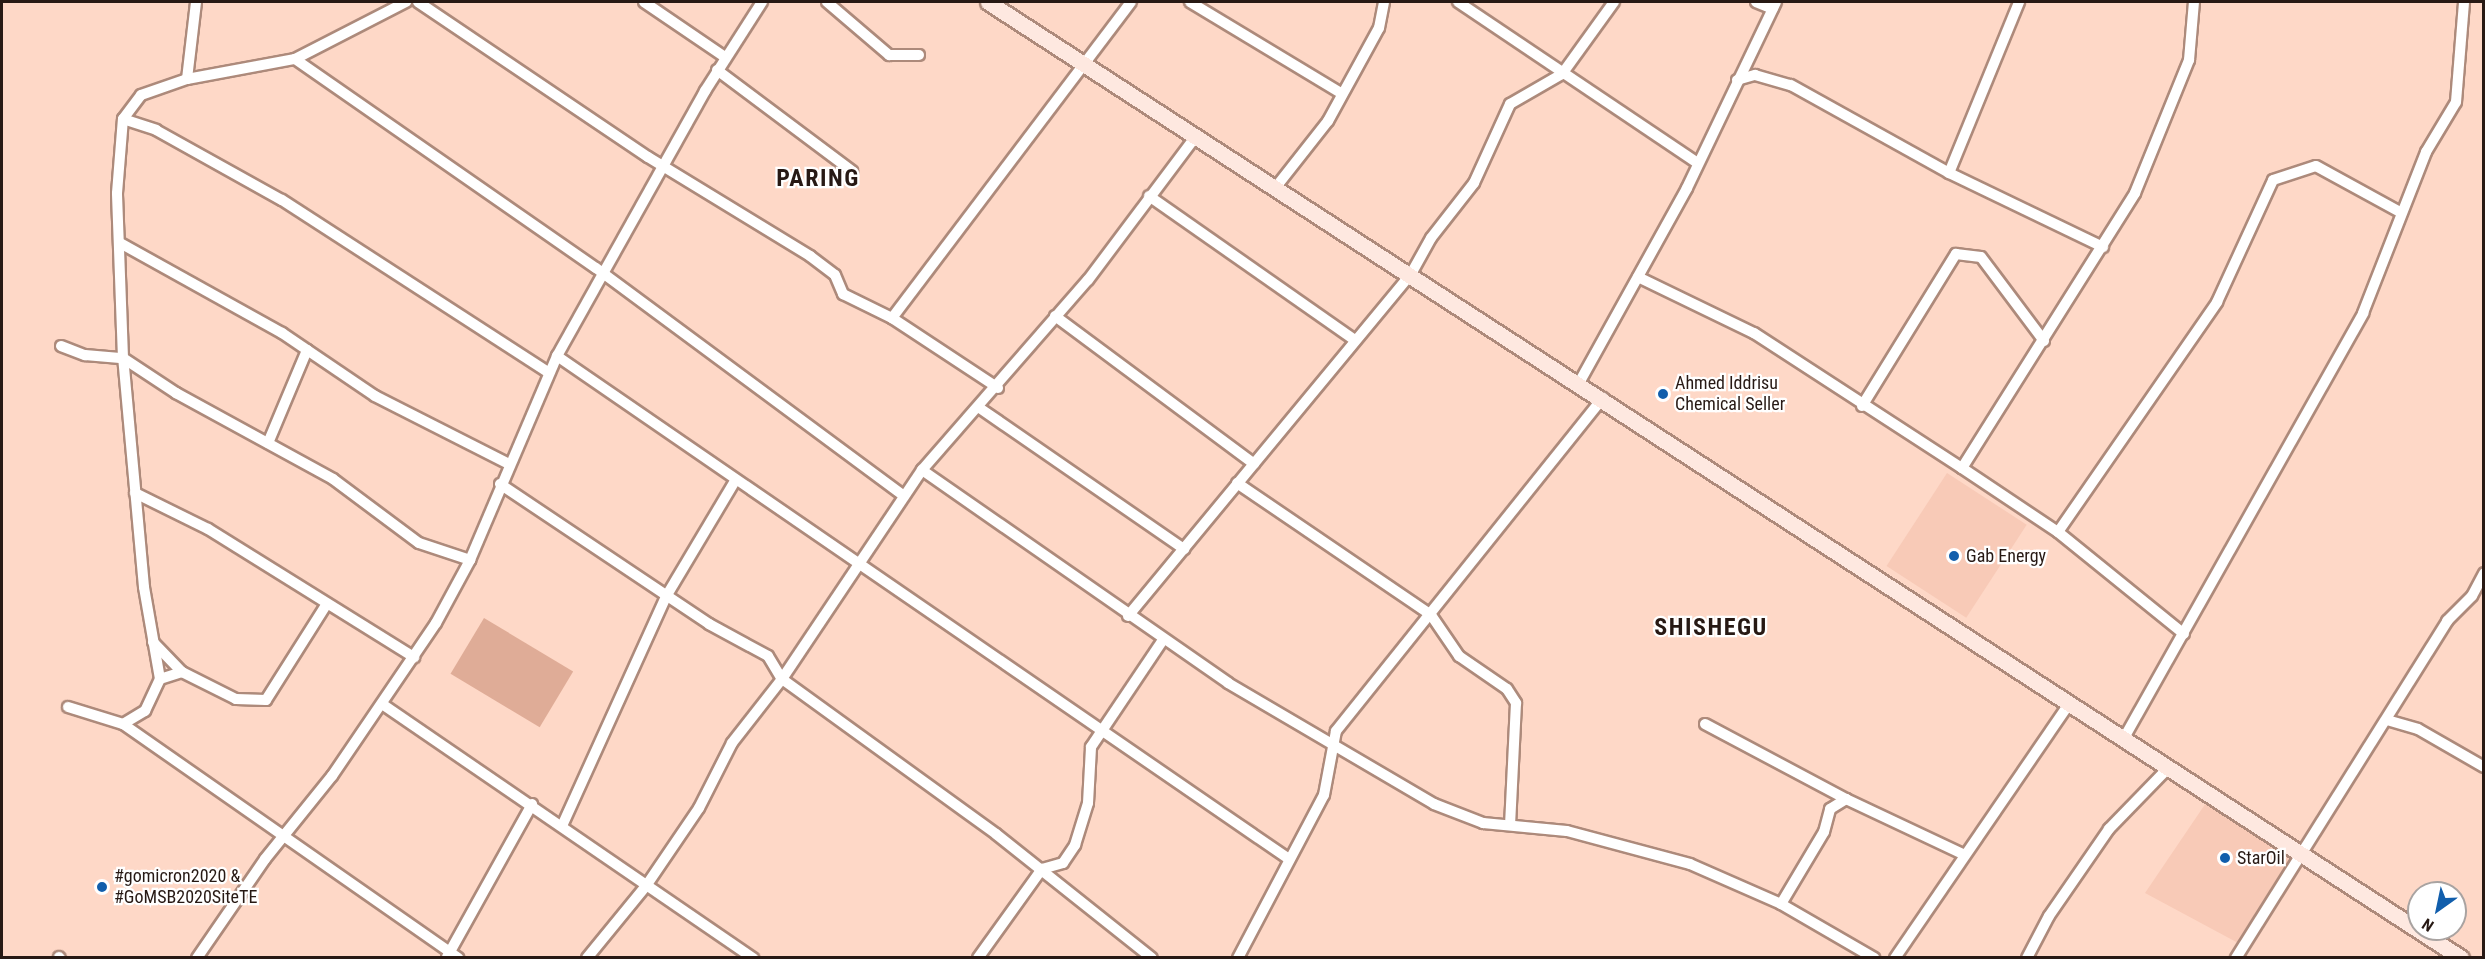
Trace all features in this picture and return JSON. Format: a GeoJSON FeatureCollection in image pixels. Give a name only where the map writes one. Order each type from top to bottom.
{"type":"FeatureCollection","features":[{"type":"Feature","properties":{"kind":"main road"},"geometry":{"type":"LineString","coordinates":[[988,2],[1084,66],[1603,398],[2069,704],[2301,852],[2451,955]]}},
{"type":"Feature","properties":{"kind":"street"},"geometry":{"type":"LineString","coordinates":[[187,79],[196,2]]}},
{"type":"Feature","properties":{"kind":"street"},"geometry":{"type":"LineString","coordinates":[[123,724],[145,711],[160,679],[152,640],[135,493],[123,358],[122,244],[117,193],[123,118],[141,95],[187,79],[295,59],[406,2]]}},
{"type":"Feature","properties":{"kind":"street"},"geometry":{"type":"LineString","coordinates":[[418,2],[662,164],[810,256],[835,275],[843,294],[892,318],[998,388]]}},
{"type":"Feature","properties":{"kind":"street"},"geometry":{"type":"LineString","coordinates":[[644,2],[725,57]]}},
{"type":"Feature","properties":{"kind":"street"},"geometry":{"type":"LineString","coordinates":[[197,957],[414,657],[470,560],[507,463],[556,356],[662,164],[725,57],[762,2]]}},
{"type":"Feature","properties":{"kind":"street"},"geometry":{"type":"LineString","coordinates":[[827,2],[889,55],[919,55]]}},
{"type":"Feature","properties":{"kind":"street"},"geometry":{"type":"LineString","coordinates":[[892,318],[1131,2]]}},
{"type":"Feature","properties":{"kind":"street"},"geometry":{"type":"LineString","coordinates":[[1190,2],[1341,93]]}},
{"type":"Feature","properties":{"kind":"street"},"geometry":{"type":"LineString","coordinates":[[1276,187],[1328,121],[1341,93],[1379,28],[1384,2]]}},
{"type":"Feature","properties":{"kind":"street"},"geometry":{"type":"LineString","coordinates":[[1458,2],[1698,164]]}},
{"type":"Feature","properties":{"kind":"street"},"geometry":{"type":"LineString","coordinates":[[1128,616],[1254,464],[1353,339],[1411,274],[1431,238],[1474,183],[1510,104],[1562,74],[1614,2]]}},
{"type":"Feature","properties":{"kind":"street"},"geometry":{"type":"LineString","coordinates":[[1579,383],[1698,164],[1775,5],[1756,2]]}},
{"type":"Feature","properties":{"kind":"street"},"geometry":{"type":"LineString","coordinates":[[1949,173],[2019,2]]}},
{"type":"Feature","properties":{"kind":"street"},"geometry":{"type":"LineString","coordinates":[[1962,468],[2103,247],[2164,130],[2189,60],[2194,2]]}},
{"type":"Feature","properties":{"kind":"street"},"geometry":{"type":"LineString","coordinates":[[2124,738],[2363,312],[2400,212],[2456,102],[2464,2]]}},
{"type":"Feature","properties":{"kind":"street"},"geometry":{"type":"LineString","coordinates":[[295,59],[602,274],[903,495]]}},
{"type":"Feature","properties":{"kind":"street"},"geometry":{"type":"LineString","coordinates":[[717,70],[852,171]]}},
{"type":"Feature","properties":{"kind":"street"},"geometry":{"type":"LineString","coordinates":[[1737,80],[1755,75],[1791,85],[1949,173],[2103,247]]}},
{"type":"Feature","properties":{"kind":"street"},"geometry":{"type":"LineString","coordinates":[[123,118],[165,135],[282,200],[549,373]]}},
{"type":"Feature","properties":{"kind":"street"},"geometry":{"type":"LineString","coordinates":[[587,957],[646,886],[699,808],[732,743],[782,679],[855,563],[903,495],[921,471],[981,409],[1196,136]]}},
{"type":"Feature","properties":{"kind":"street"},"geometry":{"type":"LineString","coordinates":[[2058,532],[2217,302],[2273,180],[2316,166],[2400,212]]}},
{"type":"Feature","properties":{"kind":"street"},"geometry":{"type":"LineString","coordinates":[[1149,196],[1353,339]]}},
{"type":"Feature","properties":{"kind":"street"},"geometry":{"type":"LineString","coordinates":[[122,244],[307,350],[375,396],[507,463]]}},
{"type":"Feature","properties":{"kind":"street"},"geometry":{"type":"LineString","coordinates":[[1862,406],[1956,254],[1981,257],[2044,341]]}},
{"type":"Feature","properties":{"kind":"street"},"geometry":{"type":"LineString","coordinates":[[1638,277],[1754,333],[1862,406],[1962,468],[2058,532],[2184,634]]}},
{"type":"Feature","properties":{"kind":"street"},"geometry":{"type":"LineString","coordinates":[[1055,316],[1254,464]]}},
{"type":"Feature","properties":{"kind":"street"},"geometry":{"type":"LineString","coordinates":[[61,346],[85,355],[123,358],[333,480],[419,543],[470,560]]}},
{"type":"Feature","properties":{"kind":"street"},"geometry":{"type":"LineString","coordinates":[[268,443],[307,350]]}},
{"type":"Feature","properties":{"kind":"street"},"geometry":{"type":"LineString","coordinates":[[556,356],[1289,859]]}},
{"type":"Feature","properties":{"kind":"street"},"geometry":{"type":"LineString","coordinates":[[1238,957],[1324,795],[1331,741],[1603,398]]}},
{"type":"Feature","properties":{"kind":"street"},"geometry":{"type":"LineString","coordinates":[[981,409],[1184,549]]}},
{"type":"Feature","properties":{"kind":"street"},"geometry":{"type":"LineString","coordinates":[[921,471],[1163,640],[1434,804],[1483,823],[1567,831],[1690,864],[1781,904],[1874,957]]}},
{"type":"Feature","properties":{"kind":"street"},"geometry":{"type":"LineString","coordinates":[[562,826],[667,595],[735,481]]}},
{"type":"Feature","properties":{"kind":"street"},"geometry":{"type":"LineString","coordinates":[[1238,483],[1431,615],[1459,656],[1507,689],[1516,703],[1510,824]]}},
{"type":"Feature","properties":{"kind":"street"},"geometry":{"type":"LineString","coordinates":[[500,484],[667,595],[768,656],[782,679],[1042,869],[1152,957]]}},
{"type":"Feature","properties":{"kind":"street"},"geometry":{"type":"LineString","coordinates":[[135,493],[208,529],[326,605],[414,657]]}},
{"type":"Feature","properties":{"kind":"street"},"geometry":{"type":"LineString","coordinates":[[2236,957],[2387,720],[2447,621],[2472,596],[2484,573]]}},
{"type":"Feature","properties":{"kind":"street"},"geometry":{"type":"LineString","coordinates":[[2472,596],[2484,601]]}},
{"type":"Feature","properties":{"kind":"street"},"geometry":{"type":"LineString","coordinates":[[152,640],[182,672],[236,699],[266,700],[326,605]]}},
{"type":"Feature","properties":{"kind":"street"},"geometry":{"type":"LineString","coordinates":[[978,957],[1042,869],[1063,863],[1084,826],[1087,765],[1100,731],[1125,704],[1163,640]]}},
{"type":"Feature","properties":{"kind":"street"},"geometry":{"type":"LineString","coordinates":[[160,679],[182,672]]}},
{"type":"Feature","properties":{"kind":"street"},"geometry":{"type":"LineString","coordinates":[[382,704],[753,957]]}},
{"type":"Feature","properties":{"kind":"street"},"geometry":{"type":"LineString","coordinates":[[1895,957],[2069,704]]}},
{"type":"Feature","properties":{"kind":"street"},"geometry":{"type":"LineString","coordinates":[[68,706],[123,724],[452,955],[531,804]]}},
{"type":"Feature","properties":{"kind":"street"},"geometry":{"type":"LineString","coordinates":[[2387,720],[2418,729],[2484,767]]}},
{"type":"Feature","properties":{"kind":"street"},"geometry":{"type":"LineString","coordinates":[[1705,724],[1846,799],[1963,855]]}},
{"type":"Feature","properties":{"kind":"street"},"geometry":{"type":"LineString","coordinates":[[2028,957],[2049,916],[2109,830],[2169,767]]}},
{"type":"Feature","properties":{"kind":"street"},"geometry":{"type":"LineString","coordinates":[[1781,904],[1824,832],[1830,809],[1846,799]]}},
{"type":"Feature","properties":{"kind":"shaded area"},"geometry":{"type":"Polygon","coordinates":[[[1947,473],[2027,525],[1966,618],[1887,566],[1947,473]]]}},
{"type":"Feature","properties":{"kind":"shaded area"},"geometry":{"type":"Polygon","coordinates":[[[484,618],[573,672],[540,727],[451,674],[484,618]]]}},
{"type":"Feature","properties":{"kind":"shaded area"},"geometry":{"type":"Polygon","coordinates":[[[2210,797],[2294,851],[2240,944],[2145,893],[2210,797]]]}},
{"type":"Feature","properties":{"kind":"place","name":"Ahmed Iddrisu Chemical Seller"},"geometry":{"type":"Point","coordinates":[1663,394]}},
{"type":"Feature","properties":{"kind":"place","name":"Gab Energy"},"geometry":{"type":"Point","coordinates":[1954,556]}},
{"type":"Feature","properties":{"kind":"place","name":"StarOil"},"geometry":{"type":"Point","coordinates":[2225,858]}},
{"type":"Feature","properties":{"kind":"place","name":"#gomicron2020 & #GoMSB2020SiteTE"},"geometry":{"type":"Point","coordinates":[102,887]}},
{"type":"Feature","properties":{"kind":"district","name":"PARING"},"geometry":{"type":"Point","coordinates":[818,179]}},
{"type":"Feature","properties":{"kind":"district","name":"SHISHEGU"},"geometry":{"type":"Point","coordinates":[1711,628]}}]}
